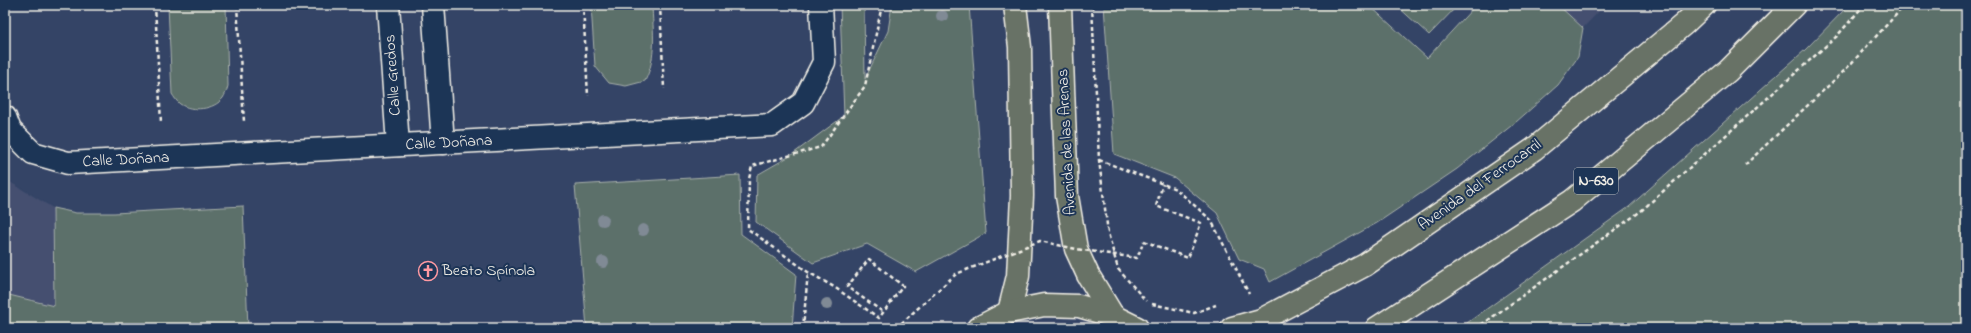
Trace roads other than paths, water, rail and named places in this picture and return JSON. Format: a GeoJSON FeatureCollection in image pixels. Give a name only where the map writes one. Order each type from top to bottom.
{"type":"FeatureCollection","features":[{"type":"Feature","properties":{"kind":"main road"},"geometry":{"type":"LineString","coordinates":[[1009,312],[1018,276],[1022,196],[1020,47],[1015,5]]}},
{"type":"Feature","properties":{"kind":"main road","name":"Avenida de las Arenas"},"geometry":{"type":"LineString","coordinates":[[1060,5],[1067,196],[1076,249],[1088,275],[1113,316]]}},
{"type":"Feature","properties":{"kind":"main road","name":"Avenida del Ferrocarril"},"geometry":{"type":"LineString","coordinates":[[1232,328],[1261,320],[1371,260],[1534,149],[1684,24],[1704,5]]}},
{"type":"Feature","properties":{"kind":"main road","name":"N-630"},"geometry":{"type":"LineString","coordinates":[[1377,328],[1572,201],[1728,71],[1794,5]]}},
{"type":"Feature","properties":{"kind":"main road"},"geometry":{"type":"LineString","coordinates":[[978,328],[1009,312],[1044,305],[1079,306],[1113,316],[1137,328]]}},
{"type":"Feature","properties":{"kind":"street","name":"Calle Gredos"},"geometry":{"type":"LineString","coordinates":[[388,5],[398,145]]}},
{"type":"Feature","properties":{"kind":"street"},"geometry":{"type":"LineString","coordinates":[[433,5],[443,143]]}},
{"type":"Feature","properties":{"kind":"street","name":"Calle Doñana"},"geometry":{"type":"LineString","coordinates":[[5,117],[10,130],[33,153],[68,163],[772,126],[803,103],[824,62],[820,5]]}},
{"type":"Feature","properties":{"kind":"place","name":"Beato Spínola"},"geometry":{"type":"Point","coordinates":[428,271]}}]}
